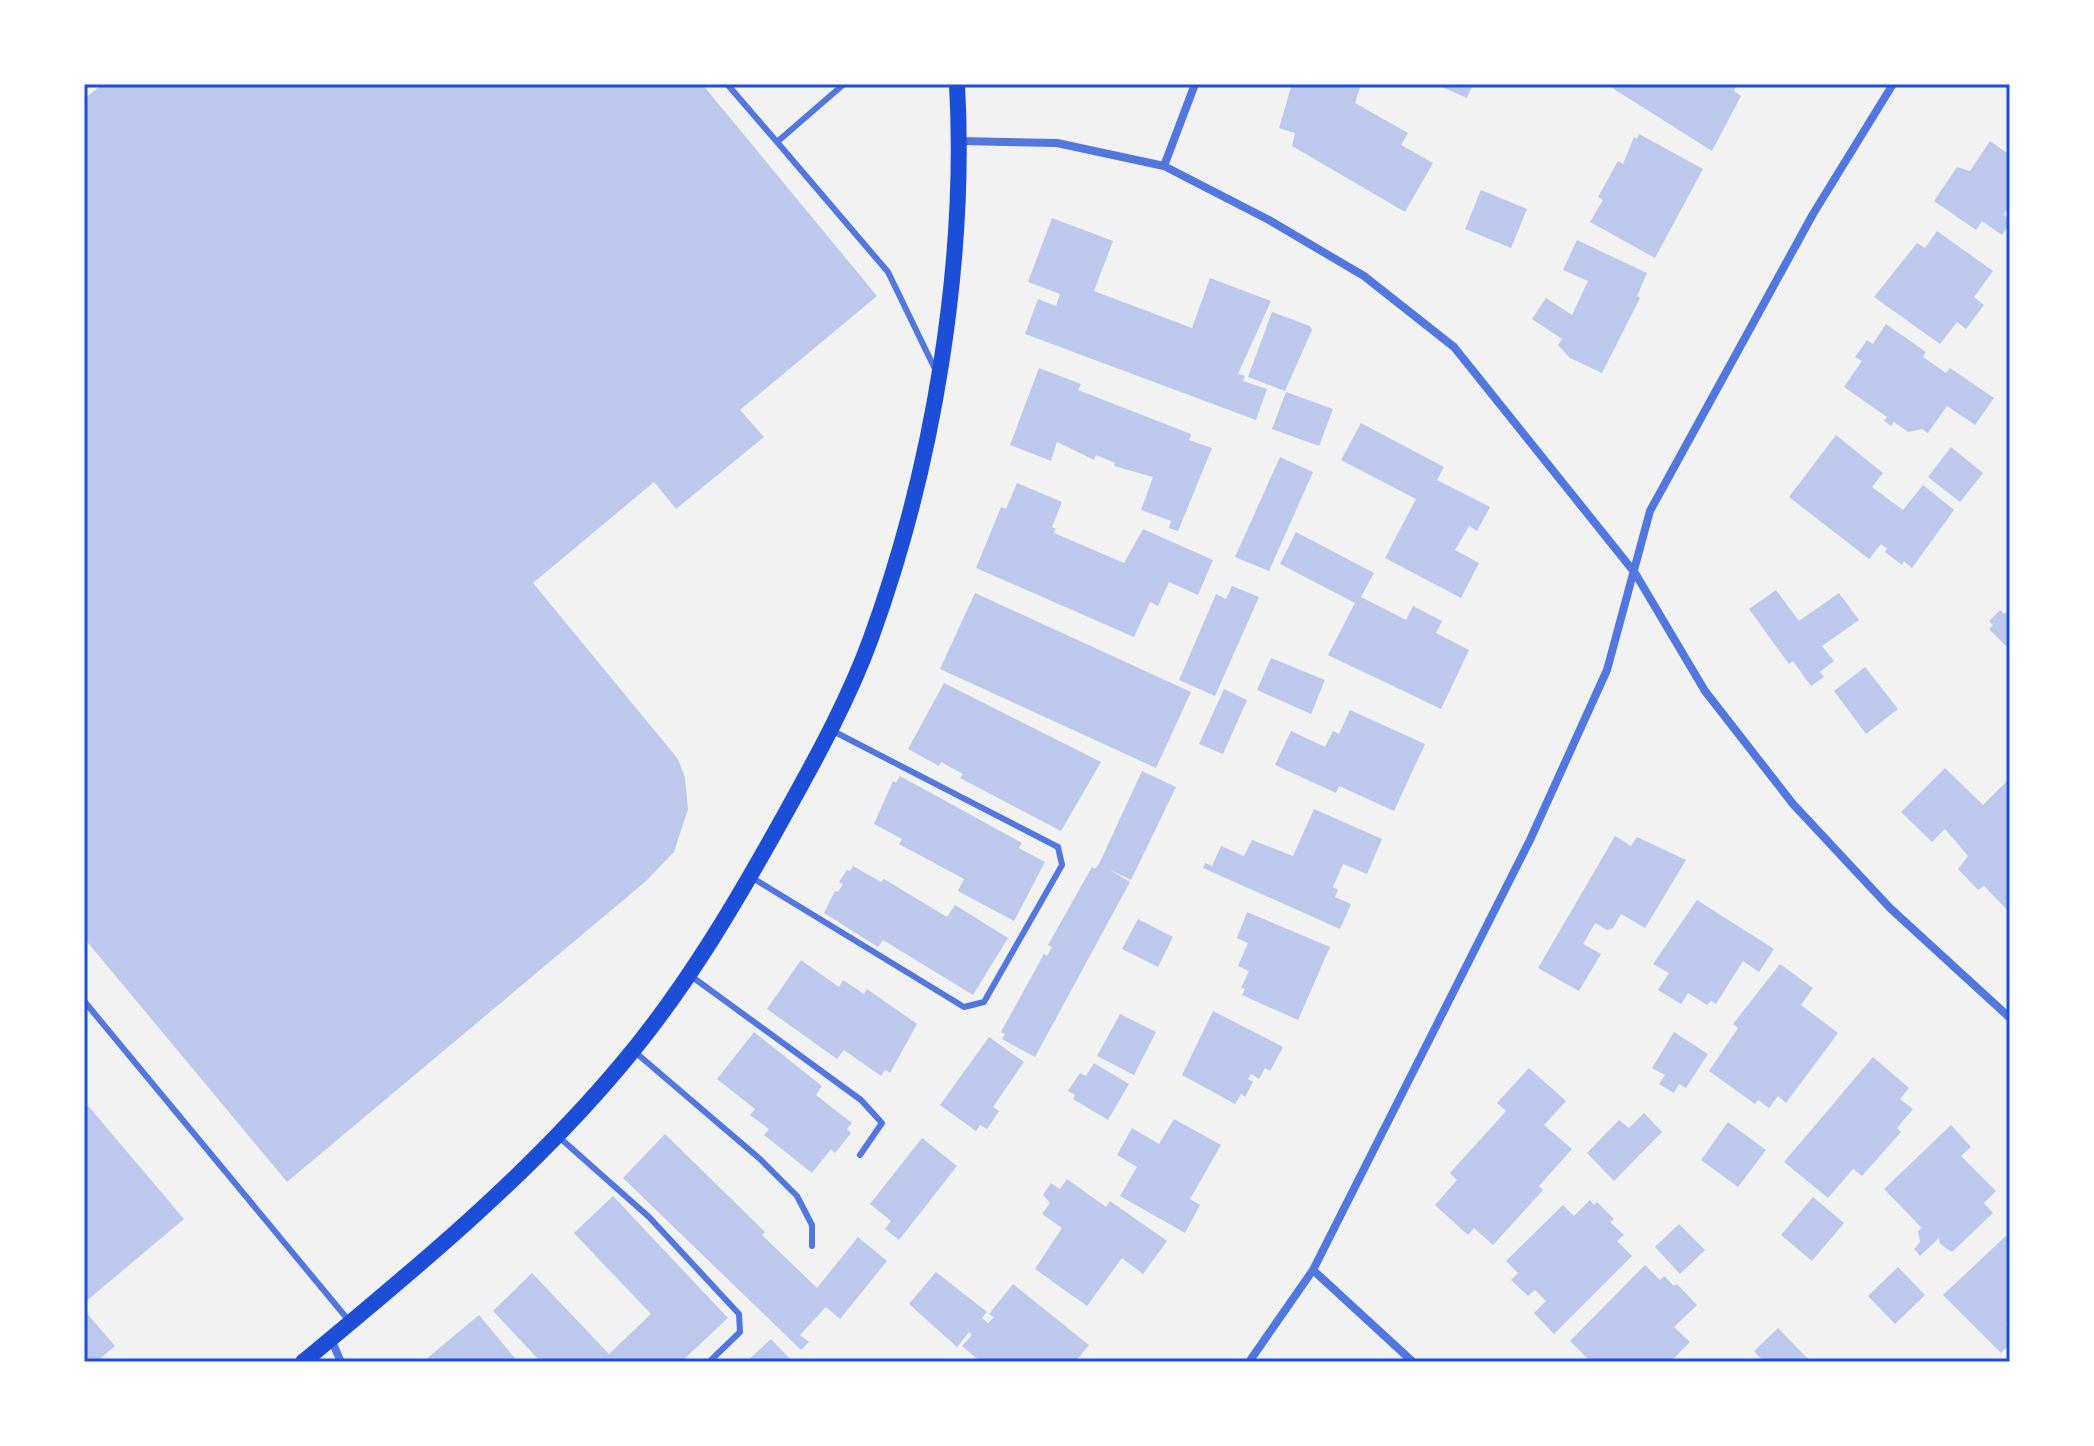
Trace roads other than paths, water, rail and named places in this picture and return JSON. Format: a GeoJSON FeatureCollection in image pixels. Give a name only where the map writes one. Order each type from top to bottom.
{"type":"FeatureCollection","features":[{"type":"Feature","properties":{"kind":"main road"},"geometry":{"type":"LineString","coordinates":[[303,1362],[464,1224],[557,1135],[632,1050],[688,974],[751,877],[830,730],[876,625],[908,518],[938,375],[953,245],[960,141],[957,84]]}},
{"type":"Feature","properties":{"kind":"street"},"geometry":{"type":"LineString","coordinates":[[1164,166],[1195,84]]}},
{"type":"Feature","properties":{"kind":"street"},"geometry":{"type":"LineString","coordinates":[[1249,1362],[1313,1270],[1530,840],[1607,670],[1650,511],[1813,214],[1893,84]]}},
{"type":"Feature","properties":{"kind":"street"},"geometry":{"type":"LineString","coordinates":[[960,141],[1057,143],[1164,166],[1269,220],[1364,276],[1454,347],[1635,573],[1705,691],[1793,804],[1890,908],[2010,1018]]}},
{"type":"Feature","properties":{"kind":"street"},"geometry":{"type":"LineString","coordinates":[[1313,1270],[1413,1362]]}},
{"type":"Feature","properties":{"kind":"street"},"geometry":{"type":"LineString","coordinates":[[331,1339],[341,1362]]}},
{"type":"Feature","properties":{"kind":"lane"},"geometry":{"type":"LineString","coordinates":[[727,84],[888,272],[938,375]]}},
{"type":"Feature","properties":{"kind":"lane"},"geometry":{"type":"LineString","coordinates":[[777,142],[844,84]]}},
{"type":"Feature","properties":{"kind":"lane"},"geometry":{"type":"LineString","coordinates":[[751,877],[964,1007],[984,1002],[1062,865],[1058,847],[830,730]]}},
{"type":"Feature","properties":{"kind":"lane"},"geometry":{"type":"LineString","coordinates":[[688,974],[861,1100],[882,1123],[860,1155]]}},
{"type":"Feature","properties":{"kind":"lane"},"geometry":{"type":"LineString","coordinates":[[84,1001],[350,1322]]}},
{"type":"Feature","properties":{"kind":"lane"},"geometry":{"type":"LineString","coordinates":[[632,1050],[760,1159],[797,1196],[812,1225],[812,1246]]}},
{"type":"Feature","properties":{"kind":"lane"},"geometry":{"type":"LineString","coordinates":[[557,1135],[649,1217],[739,1314],[740,1332],[709,1362]]}}]}
